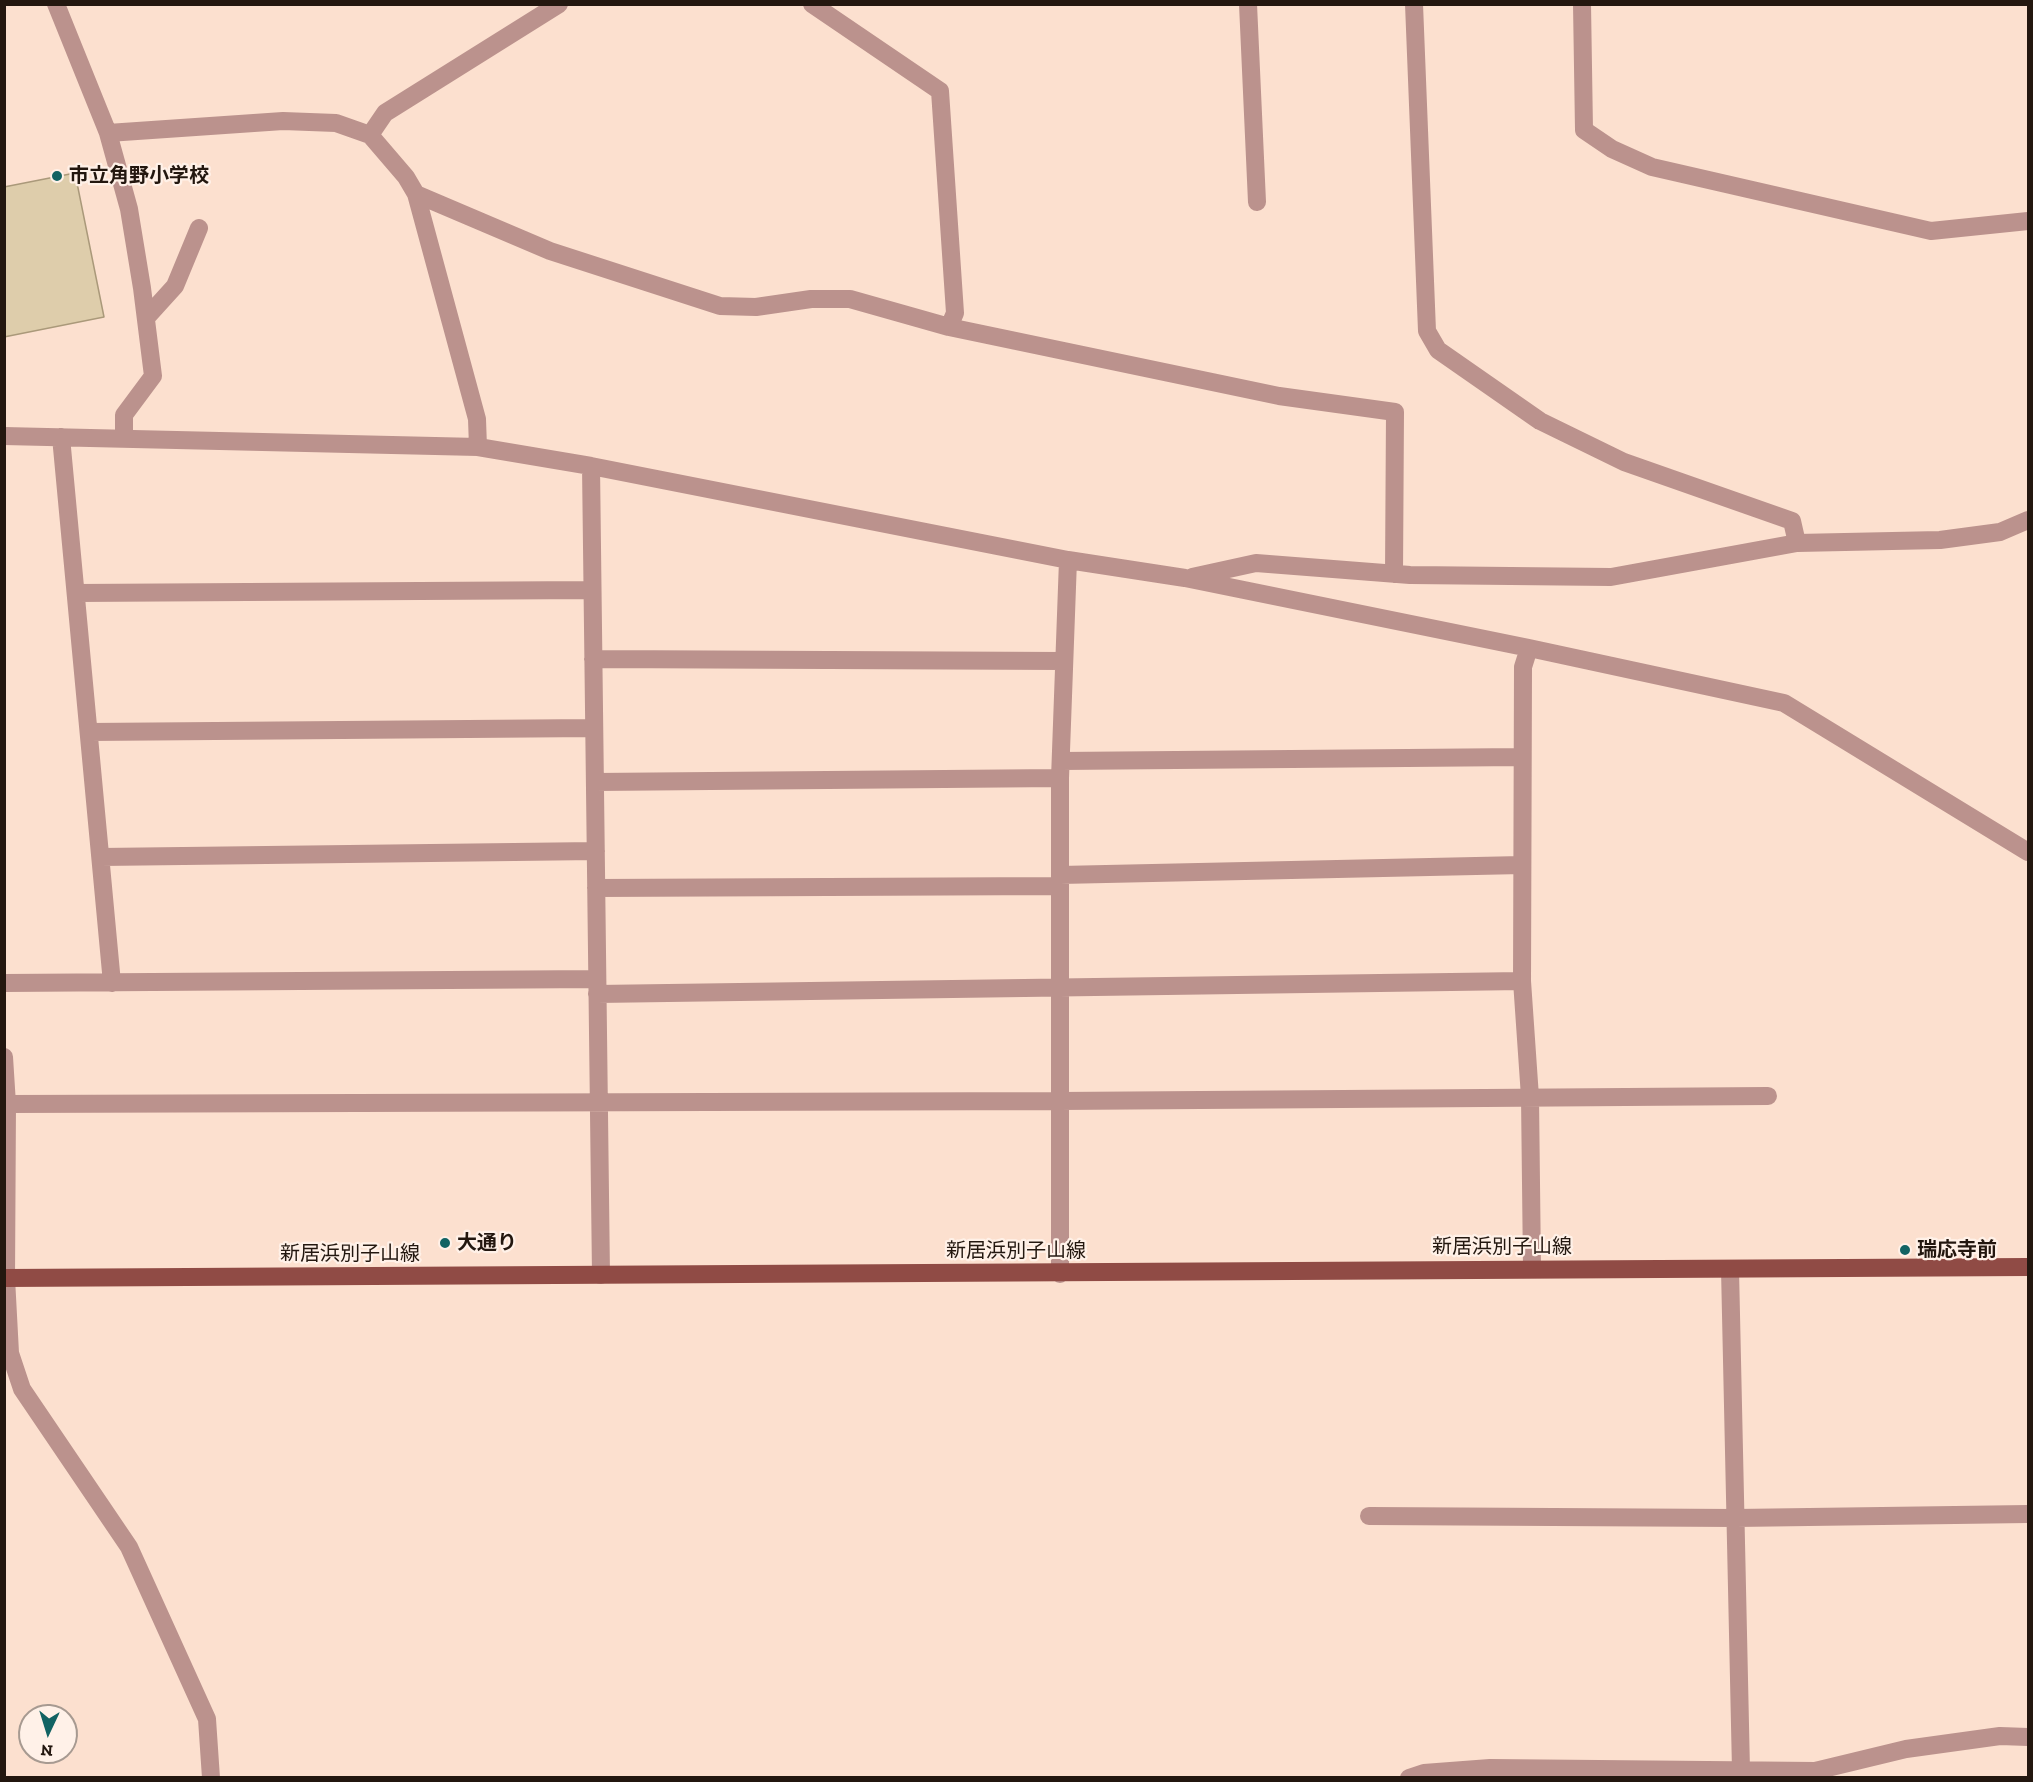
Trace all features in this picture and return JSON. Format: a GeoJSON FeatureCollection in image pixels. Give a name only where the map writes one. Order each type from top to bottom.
{"type":"FeatureCollection","features":[{"type":"Feature","properties":{"kind":"main road","name":"新居浜別子山線"},"geometry":{"type":"LineString","coordinates":[[5,1278],[2028,1267]]}},
{"type":"Feature","properties":{"kind":"street"},"geometry":{"type":"LineString","coordinates":[[56,4],[108,133],[129,209],[153,376],[124,415],[124,438]]}},
{"type":"Feature","properties":{"kind":"street"},"geometry":{"type":"LineString","coordinates":[[370,135],[385,113],[559,4]]}},
{"type":"Feature","properties":{"kind":"street"},"geometry":{"type":"LineString","coordinates":[[812,4],[940,91],[955,313],[949,327]]}},
{"type":"Feature","properties":{"kind":"street"},"geometry":{"type":"LineString","coordinates":[[1248,4],[1257,202]]}},
{"type":"Feature","properties":{"kind":"street"},"geometry":{"type":"LineString","coordinates":[[1414,4],[1427,331],[1438,350],[1540,421],[1624,462],[1792,521],[1797,543]]}},
{"type":"Feature","properties":{"kind":"street"},"geometry":{"type":"LineString","coordinates":[[1582,4],[1584,130],[1612,149],[1652,167],[1931,231],[2028,221]]}},
{"type":"Feature","properties":{"kind":"street"},"geometry":{"type":"LineString","coordinates":[[108,133],[283,121],[336,123],[370,135],[406,177],[416,194],[477,419],[478,447]]}},
{"type":"Feature","properties":{"kind":"street"},"geometry":{"type":"LineString","coordinates":[[416,194],[550,251],[720,306],[756,307],[811,299],[850,298],[949,327],[1279,396],[1395,412],[1394,574]]}},
{"type":"Feature","properties":{"kind":"street"},"geometry":{"type":"LineString","coordinates":[[146,318],[175,286],[199,228]]}},
{"type":"Feature","properties":{"kind":"street"},"geometry":{"type":"LineString","coordinates":[[4,436],[478,447],[591,466],[1068,560],[1185,578],[1529,648],[1784,703],[2028,852]]}},
{"type":"Feature","properties":{"kind":"street"},"geometry":{"type":"LineString","coordinates":[[61,436],[112,983]]}},
{"type":"Feature","properties":{"kind":"street"},"geometry":{"type":"LineString","coordinates":[[591,466],[601,1275]]}},
{"type":"Feature","properties":{"kind":"street"},"geometry":{"type":"LineString","coordinates":[[1185,578],[1257,563],[1394,574],[1611,577],[1797,543],[1941,540],[2000,532],[2028,520]]}},
{"type":"Feature","properties":{"kind":"street"},"geometry":{"type":"LineString","coordinates":[[1060,1274],[1061,769],[1068,560]]}},
{"type":"Feature","properties":{"kind":"street"},"geometry":{"type":"LineString","coordinates":[[76,593],[592,590]]}},
{"type":"Feature","properties":{"kind":"street"},"geometry":{"type":"LineString","coordinates":[[1529,648],[1523,667],[1522,981],[1530,1097],[1532,1269]]}},
{"type":"Feature","properties":{"kind":"street"},"geometry":{"type":"LineString","coordinates":[[593,659],[1064,661]]}},
{"type":"Feature","properties":{"kind":"street"},"geometry":{"type":"LineString","coordinates":[[89,732],[594,728]]}},
{"type":"Feature","properties":{"kind":"street"},"geometry":{"type":"LineString","coordinates":[[595,782],[1522,757]]}},
{"type":"Feature","properties":{"kind":"street"},"geometry":{"type":"LineString","coordinates":[[101,857],[596,850]]}},
{"type":"Feature","properties":{"kind":"street"},"geometry":{"type":"LineString","coordinates":[[596,888],[1060,880],[1522,865]]}},
{"type":"Feature","properties":{"kind":"street"},"geometry":{"type":"LineString","coordinates":[[4,983],[1060,988],[1522,981]]}},
{"type":"Feature","properties":{"kind":"street"},"geometry":{"type":"LineString","coordinates":[[4,1057],[7,1104],[5,1278],[10,1353],[22,1389],[129,1547],[207,1719],[211,1778]]}},
{"type":"Feature","properties":{"kind":"street"},"geometry":{"type":"LineString","coordinates":[[7,1104],[1059,1101],[1767,1095]]}},
{"type":"Feature","properties":{"kind":"street"},"geometry":{"type":"LineString","coordinates":[[1730,1269],[1742,1770]]}},
{"type":"Feature","properties":{"kind":"street"},"geometry":{"type":"LineString","coordinates":[[1368,1516],[1736,1518],[2028,1514]]}},
{"type":"Feature","properties":{"kind":"street"},"geometry":{"type":"LineString","coordinates":[[1409,1778],[1424,1773],[1490,1768],[1815,1771],[1906,1749],[2000,1736],[2028,1737]]}},
{"type":"Feature","properties":{"kind":"building"},"geometry":{"type":"Polygon","coordinates":[[[75,173],[104,317],[4,337],[4,187],[75,173]]]}},
{"type":"Feature","properties":{"kind":"place","name":"市立角野小学校"},"geometry":{"type":"Point","coordinates":[57,176]}},
{"type":"Feature","properties":{"kind":"place","name":"大通り"},"geometry":{"type":"Point","coordinates":[445,1243]}},
{"type":"Feature","properties":{"kind":"place","name":"瑞応寺前"},"geometry":{"type":"Point","coordinates":[1905,1250]}}]}
